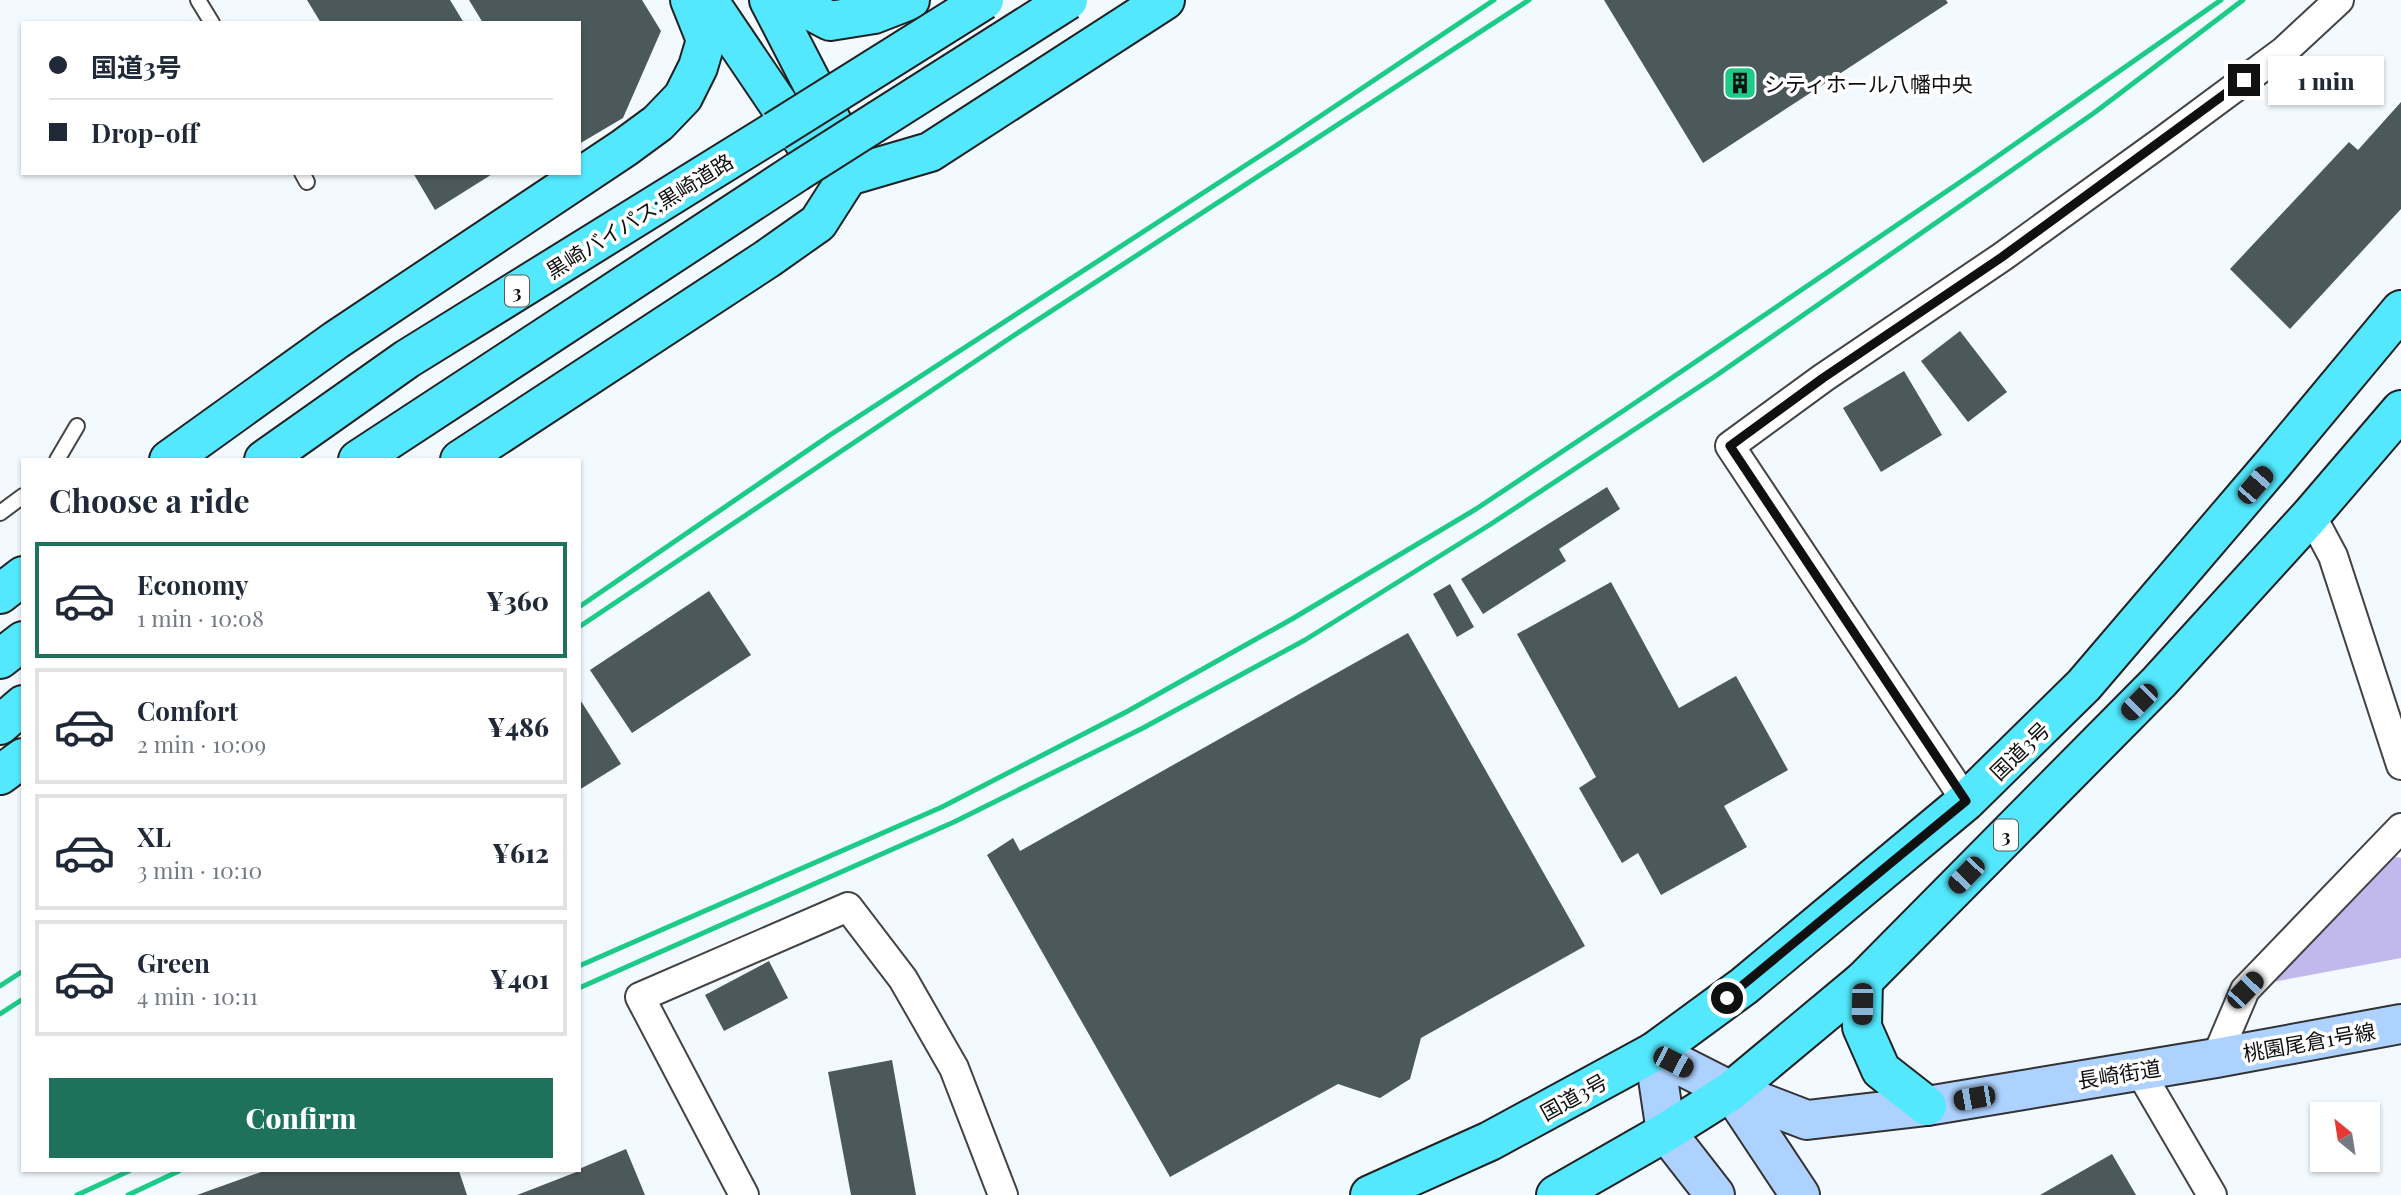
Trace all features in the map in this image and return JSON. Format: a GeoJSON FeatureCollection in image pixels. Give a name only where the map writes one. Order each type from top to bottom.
{"type":"FeatureCollection","features":[{"type":"Feature","properties":{"kind":"highway"},"geometry":{"type":"LineString","coordinates":[[172,458],[336,340],[659,122],[682,97],[698,67],[706,40],[690,0]]}},
{"type":"Feature","properties":{"kind":"highway"},"geometry":{"type":"LineString","coordinates":[[708,0],[803,142],[848,176]]}},
{"type":"Feature","properties":{"kind":"highway"},"geometry":{"type":"LineString","coordinates":[[769,0],[834,126],[848,176]]}},
{"type":"Feature","properties":{"kind":"highway"},"geometry":{"type":"LineString","coordinates":[[790,0],[830,21],[874,14],[911,0]]}},
{"type":"Feature","properties":{"kind":"highway","name":"黒崎バイパス;黒崎道路"},"geometry":{"type":"LineString","coordinates":[[267,458],[407,359],[984,0]]}},
{"type":"Feature","properties":{"kind":"highway"},"geometry":{"type":"LineString","coordinates":[[361,458],[797,173],[1068,0]]}},
{"type":"Feature","properties":{"kind":"highway"},"geometry":{"type":"LineString","coordinates":[[463,458],[768,259],[818,223],[848,176],[930,152],[1165,0]]}},
{"type":"Feature","properties":{"kind":"highway","name":"国道3号"},"geometry":{"type":"LineString","coordinates":[[1370,1195],[1490,1141],[1654,1052],[1744,986],[1966,801],[2084,685],[2401,310]]}},
{"type":"Feature","properties":{"kind":"highway","name":"3"},"geometry":{"type":"LineString","coordinates":[[1556,1195],[1731,1091],[1863,981],[2159,682],[2311,515],[2401,410]]}},
{"type":"Feature","properties":{"kind":"highway"},"geometry":{"type":"LineString","coordinates":[[0,594],[21,578]]}},
{"type":"Feature","properties":{"kind":"highway"},"geometry":{"type":"LineString","coordinates":[[0,659],[21,643]]}},
{"type":"Feature","properties":{"kind":"highway"},"geometry":{"type":"LineString","coordinates":[[0,725],[21,707]]}},
{"type":"Feature","properties":{"kind":"highway"},"geometry":{"type":"LineString","coordinates":[[0,775],[21,759]]}},
{"type":"Feature","properties":{"kind":"highway"},"geometry":{"type":"LineString","coordinates":[[1863,981],[1862,1027],[1881,1070],[1927,1105]]}},
{"type":"Feature","properties":{"kind":"highway"},"geometry":{"type":"LineString","coordinates":[[1610,1195],[1616,1195]]}},
{"type":"Feature","properties":{"kind":"street"},"geometry":{"type":"LineString","coordinates":[[1966,801],[1730,446],[1823,378],[2002,257],[2164,140],[2284,51],[2339,0]]}},
{"type":"Feature","properties":{"kind":"street"},"geometry":{"type":"LineString","coordinates":[[2311,515],[2333,556],[2401,765]]}},
{"type":"Feature","properties":{"kind":"street"},"geometry":{"type":"LineString","coordinates":[[2216,1058],[2245,990],[2401,828]]}},
{"type":"Feature","properties":{"kind":"street"},"geometry":{"type":"LineString","coordinates":[[744,1195],[640,998],[848,907],[903,979],[954,1068],[1003,1195]]}},
{"type":"Feature","properties":{"kind":"street","name":"桃園尾倉1号線"},"geometry":{"type":"LineString","coordinates":[[2216,1058],[2401,1024]]}},
{"type":"Feature","properties":{"kind":"street"},"geometry":{"type":"LineString","coordinates":[[1654,1052],[1666,1132],[1715,1195]]}},
{"type":"Feature","properties":{"kind":"street","name":"長崎街道"},"geometry":{"type":"LineString","coordinates":[[1654,1052],[1731,1091],[1807,1120],[1927,1105],[2216,1058]]}},
{"type":"Feature","properties":{"kind":"street"},"geometry":{"type":"LineString","coordinates":[[2139,1070],[2212,1195]]}},
{"type":"Feature","properties":{"kind":"street"},"geometry":{"type":"LineString","coordinates":[[1731,1091],[1800,1195]]}},
{"type":"Feature","properties":{"kind":"street"},"geometry":{"type":"LineString","coordinates":[[1800,1195],[1807,1120]]}},
{"type":"Feature","properties":{"kind":"lane"},"geometry":{"type":"LineString","coordinates":[[198,0],[211,21]]}},
{"type":"Feature","properties":{"kind":"lane"},"geometry":{"type":"LineString","coordinates":[[58,458],[76,426]]}},
{"type":"Feature","properties":{"kind":"lane"},"geometry":{"type":"LineString","coordinates":[[0,513],[21,497]]}},
{"type":"Feature","properties":{"kind":"shaded area"},"geometry":{"type":"Polygon","coordinates":[[[2393,856],[2401,858],[2401,958],[2273,982],[2393,856]]]}},
{"type":"Feature","properties":{"kind":"building"},"geometry":{"type":"Polygon","coordinates":[[[307,0],[450,0],[463,21],[320,21],[307,0]]]}},
{"type":"Feature","properties":{"kind":"building"},"geometry":{"type":"Polygon","coordinates":[[[469,0],[642,0],[661,31],[623,118],[581,143],[581,21],[482,21],[469,0]]]}},
{"type":"Feature","properties":{"kind":"building","name":"シティホール八幡中央"},"geometry":{"type":"Polygon","coordinates":[[[1604,0],[1946,0],[1948,3],[1703,163],[1604,0]]]}},
{"type":"Feature","properties":{"kind":"building"},"geometry":{"type":"Polygon","coordinates":[[[2401,102],[2401,209],[2290,329],[2230,269],[2349,142],[2358,150],[2401,102]]]}},
{"type":"Feature","properties":{"kind":"building"},"geometry":{"type":"Polygon","coordinates":[[[414,175],[491,175],[435,210],[414,175]]]}},
{"type":"Feature","properties":{"kind":"building"},"geometry":{"type":"Polygon","coordinates":[[[1960,331],[2007,392],[1968,422],[1921,361],[1960,331]]]}},
{"type":"Feature","properties":{"kind":"building"},"geometry":{"type":"Polygon","coordinates":[[[1904,371],[1942,435],[1881,472],[1843,408],[1904,371]]]}},
{"type":"Feature","properties":{"kind":"building"},"geometry":{"type":"Polygon","coordinates":[[[1607,487],[1620,509],[1559,549],[1566,561],[1483,614],[1461,579],[1607,487]]]}},
{"type":"Feature","properties":{"kind":"building"},"geometry":{"type":"Polygon","coordinates":[[[1611,582],[1679,708],[1736,676],[1788,770],[1724,806],[1747,847],[1661,895],[1638,853],[1622,863],[1579,788],[1596,777],[1517,634],[1611,582]]]}},
{"type":"Feature","properties":{"kind":"building"},"geometry":{"type":"Polygon","coordinates":[[[1450,584],[1474,627],[1457,637],[1433,594],[1450,584]]]}},
{"type":"Feature","properties":{"kind":"building"},"geometry":{"type":"Polygon","coordinates":[[[709,591],[751,655],[632,733],[590,670],[709,591]]]}},
{"type":"Feature","properties":{"kind":"building"},"geometry":{"type":"Polygon","coordinates":[[[1408,633],[1585,946],[1421,1038],[1410,1079],[1380,1098],[1338,1084],[1170,1177],[987,855],[1013,838],[1020,851],[1408,633]]]}},
{"type":"Feature","properties":{"kind":"building"},"geometry":{"type":"Polygon","coordinates":[[[581,701],[621,764],[581,789],[581,701]]]}},
{"type":"Feature","properties":{"kind":"building"},"geometry":{"type":"Polygon","coordinates":[[[769,961],[788,998],[724,1031],[705,995],[769,961]]]}},
{"type":"Feature","properties":{"kind":"building"},"geometry":{"type":"Polygon","coordinates":[[[892,1060],[916,1195],[851,1195],[828,1072],[892,1060]]]}},
{"type":"Feature","properties":{"kind":"building"},"geometry":{"type":"Polygon","coordinates":[[[626,1149],[645,1195],[517,1195],[581,1172],[581,1168],[626,1149]]]}},
{"type":"Feature","properties":{"kind":"building"},"geometry":{"type":"Polygon","coordinates":[[[2112,1154],[2136,1195],[2040,1195],[2112,1154]]]}},
{"type":"Feature","properties":{"kind":"building"},"geometry":{"type":"Polygon","coordinates":[[[261,1172],[459,1172],[467,1195],[197,1195],[261,1172]]]}},
{"type":"Feature","properties":{"kind":"railway"},"geometry":{"type":"LineString","coordinates":[[581,606],[830,435],[1283,141],[1494,0]]}},
{"type":"Feature","properties":{"kind":"railway"},"geometry":{"type":"LineString","coordinates":[[581,626],[1013,336],[1529,0]]}},
{"type":"Feature","properties":{"kind":"railway"},"geometry":{"type":"LineString","coordinates":[[581,965],[942,807],[1128,711],[1292,619],[1476,509],[1975,172],[2221,0]]}},
{"type":"Feature","properties":{"kind":"railway"},"geometry":{"type":"LineString","coordinates":[[581,987],[954,822],[1143,728],[1305,640],[1491,524],[1714,377],[2094,113],[2243,0]]}},
{"type":"Feature","properties":{"kind":"railway"},"geometry":{"type":"LineString","coordinates":[[0,986],[21,972]]}},
{"type":"Feature","properties":{"kind":"railway"},"geometry":{"type":"LineString","coordinates":[[0,1014],[21,1000]]}},
{"type":"Feature","properties":{"kind":"railway"},"geometry":{"type":"LineString","coordinates":[[77,1195],[127,1172]]}},
{"type":"Feature","properties":{"kind":"railway"},"geometry":{"type":"LineString","coordinates":[[128,1195],[177,1172]]}},
{"type":"Feature","properties":{"kind":"place","name":"シティホール八幡中央"},"geometry":{"type":"Point","coordinates":[1740,83]}},
{"type":"Feature","properties":{"kind":"route"},"geometry":{"type":"LineString","coordinates":[[1727,998],[1966,801],[1730,446],[1823,378],[2002,257],[2244,80]]}}]}
